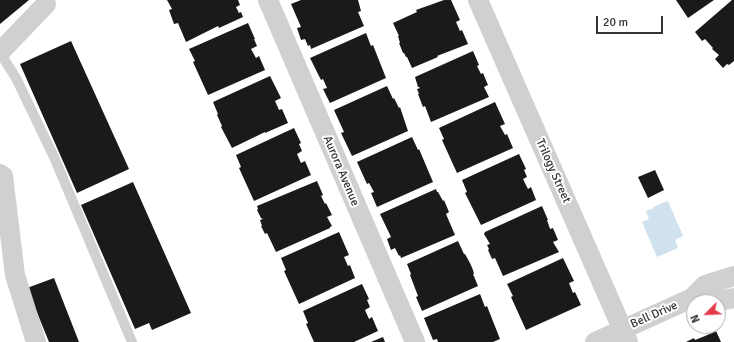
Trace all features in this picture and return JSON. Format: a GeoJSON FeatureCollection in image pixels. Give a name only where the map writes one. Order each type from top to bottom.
{"type":"FeatureCollection","features":[{"type":"Feature","properties":{"kind":"street","name":"Aurora Avenue"},"geometry":{"type":"LineString","coordinates":[[268,0],[415,342]]}},
{"type":"Feature","properties":{"kind":"street","name":"Trilogy Street"},"geometry":{"type":"LineString","coordinates":[[478,0],[625,336]]}},
{"type":"Feature","properties":{"kind":"street"},"geometry":{"type":"LineString","coordinates":[[0,53],[46,4]]}},
{"type":"Feature","properties":{"kind":"street"},"geometry":{"type":"LineString","coordinates":[[0,174],[3,176],[6,243],[36,342]]}},
{"type":"Feature","properties":{"kind":"street","name":"Bell Drive"},"geometry":{"type":"LineString","coordinates":[[701,294],[705,285],[734,276]]}},
{"type":"Feature","properties":{"kind":"street","name":"Bell Drive"},"geometry":{"type":"LineString","coordinates":[[595,342],[625,336],[686,306]]}},
{"type":"Feature","properties":{"kind":"lane"},"geometry":{"type":"LineString","coordinates":[[0,53],[16,78],[54,157],[132,342]]}},
{"type":"Feature","properties":{"kind":"water"},"geometry":{"type":"Polygon","coordinates":[[[668,201],[683,236],[675,240],[678,248],[657,257],[642,222],[649,219],[646,211],[668,201]]]}},
{"type":"Feature","properties":{"kind":"building"},"geometry":{"type":"Polygon","coordinates":[[[0,0],[29,0],[0,24],[0,0]]]}},
{"type":"Feature","properties":{"kind":"building"},"geometry":{"type":"Polygon","coordinates":[[[167,0],[238,0],[240,5],[236,7],[239,13],[241,12],[243,17],[219,28],[218,26],[186,42],[178,23],[174,24],[169,10],[172,9],[167,0]]]}},
{"type":"Feature","properties":{"kind":"building"},"geometry":{"type":"Polygon","coordinates":[[[301,0],[358,0],[361,11],[358,12],[364,26],[311,49],[310,45],[308,46],[305,39],[301,40],[297,28],[301,27],[291,4],[301,0]]]}},
{"type":"Feature","properties":{"kind":"building"},"geometry":{"type":"Polygon","coordinates":[[[444,0],[451,0],[460,20],[456,22],[460,31],[462,30],[468,44],[412,68],[407,57],[403,53],[399,43],[399,36],[393,23],[417,12],[416,10],[444,0]]]}},
{"type":"Feature","properties":{"kind":"building"},"geometry":{"type":"Polygon","coordinates":[[[676,0],[714,0],[688,18],[676,0]]]}},
{"type":"Feature","properties":{"kind":"building"},"geometry":{"type":"Polygon","coordinates":[[[732,0],[734,0],[734,61],[729,65],[727,64],[723,68],[715,59],[719,55],[712,49],[713,48],[705,39],[702,41],[695,32],[732,0]]]}},
{"type":"Feature","properties":{"kind":"building"},"geometry":{"type":"Polygon","coordinates":[[[248,23],[257,46],[251,49],[256,58],[259,56],[265,70],[208,95],[193,62],[195,61],[189,49],[248,23]]]}},
{"type":"Feature","properties":{"kind":"building"},"geometry":{"type":"Polygon","coordinates":[[[366,33],[371,46],[373,45],[386,78],[330,103],[323,89],[327,88],[323,79],[321,80],[310,58],[366,33]]]}},
{"type":"Feature","properties":{"kind":"building"},"geometry":{"type":"Polygon","coordinates":[[[71,41],[129,169],[77,193],[20,64],[71,41]]]}},
{"type":"Feature","properties":{"kind":"building"},"geometry":{"type":"Polygon","coordinates":[[[473,51],[479,65],[477,66],[481,74],[483,73],[488,85],[484,87],[489,97],[431,122],[425,106],[423,107],[418,94],[417,89],[420,88],[418,87],[415,77],[473,51]]]}},
{"type":"Feature","properties":{"kind":"building"},"geometry":{"type":"Polygon","coordinates":[[[270,76],[281,98],[275,101],[279,110],[282,109],[288,123],[232,148],[221,127],[222,126],[213,102],[270,76]]]}},
{"type":"Feature","properties":{"kind":"building"},"geometry":{"type":"Polygon","coordinates":[[[387,86],[393,99],[394,98],[399,108],[400,107],[408,131],[352,156],[341,133],[344,132],[334,110],[387,86]]]}},
{"type":"Feature","properties":{"kind":"building"},"geometry":{"type":"Polygon","coordinates":[[[495,102],[505,124],[500,126],[505,135],[507,134],[513,148],[457,173],[442,140],[444,139],[439,128],[495,102]]]}},
{"type":"Feature","properties":{"kind":"building"},"geometry":{"type":"Polygon","coordinates":[[[294,128],[301,143],[299,144],[302,151],[297,154],[301,163],[305,161],[311,175],[254,201],[239,168],[241,167],[236,155],[294,128]]]}},
{"type":"Feature","properties":{"kind":"building"},"geometry":{"type":"Polygon","coordinates":[[[412,137],[418,150],[419,149],[433,182],[377,207],[371,193],[374,192],[369,183],[367,184],[357,162],[412,137]]]}},
{"type":"Feature","properties":{"kind":"building"},"geometry":{"type":"Polygon","coordinates":[[[519,154],[526,169],[524,170],[527,177],[523,179],[528,189],[531,187],[536,200],[481,225],[465,193],[467,192],[462,180],[519,154]]]}},
{"type":"Feature","properties":{"kind":"building"},"geometry":{"type":"Polygon","coordinates":[[[655,170],[664,190],[648,198],[638,177],[655,170]]]}},
{"type":"Feature","properties":{"kind":"building"},"geometry":{"type":"Polygon","coordinates":[[[317,181],[323,195],[321,196],[332,215],[327,217],[332,226],[276,252],[267,233],[265,234],[261,226],[260,220],[263,219],[257,210],[257,206],[317,181]]]}},
{"type":"Feature","properties":{"kind":"building"},"geometry":{"type":"Polygon","coordinates":[[[133,182],[191,313],[152,330],[149,323],[135,329],[81,205],[133,182]]]}},
{"type":"Feature","properties":{"kind":"building"},"geometry":{"type":"Polygon","coordinates":[[[436,189],[443,201],[444,200],[449,212],[446,214],[455,235],[401,258],[395,248],[391,250],[387,239],[391,237],[380,214],[436,189]]]}},
{"type":"Feature","properties":{"kind":"building"},"geometry":{"type":"Polygon","coordinates":[[[542,206],[550,229],[553,228],[558,240],[553,242],[559,252],[503,276],[495,258],[492,259],[488,250],[487,245],[490,244],[484,234],[485,232],[542,206]]]}},
{"type":"Feature","properties":{"kind":"building"},"geometry":{"type":"Polygon","coordinates":[[[339,232],[349,255],[344,257],[348,266],[350,265],[355,278],[299,304],[284,271],[286,270],[281,258],[339,232]]]}},
{"type":"Feature","properties":{"kind":"building"},"geometry":{"type":"Polygon","coordinates":[[[458,241],[470,263],[478,286],[422,311],[416,297],[418,296],[407,264],[458,241]]]}},
{"type":"Feature","properties":{"kind":"building"},"geometry":{"type":"Polygon","coordinates":[[[563,258],[574,281],[569,283],[573,293],[575,292],[581,305],[526,330],[511,297],[513,296],[507,284],[563,258]]]}},
{"type":"Feature","properties":{"kind":"building"},"geometry":{"type":"Polygon","coordinates":[[[54,278],[79,342],[49,342],[27,288],[54,278]]]}},
{"type":"Feature","properties":{"kind":"building"},"geometry":{"type":"Polygon","coordinates":[[[362,284],[369,299],[367,300],[370,307],[365,310],[369,319],[372,317],[378,331],[354,342],[314,342],[306,324],[308,323],[303,311],[362,284]]]}},
{"type":"Feature","properties":{"kind":"building"},"geometry":{"type":"Polygon","coordinates":[[[480,294],[485,307],[487,306],[500,339],[493,342],[438,342],[437,339],[433,340],[424,318],[480,294]]]}},
{"type":"Feature","properties":{"kind":"building"},"geometry":{"type":"Polygon","coordinates":[[[709,334],[717,334],[721,342],[686,342],[694,338],[695,340],[709,334]]]}},
{"type":"Feature","properties":{"kind":"building"},"geometry":{"type":"Polygon","coordinates":[[[383,337],[385,342],[371,342],[383,337]]]}}]}
